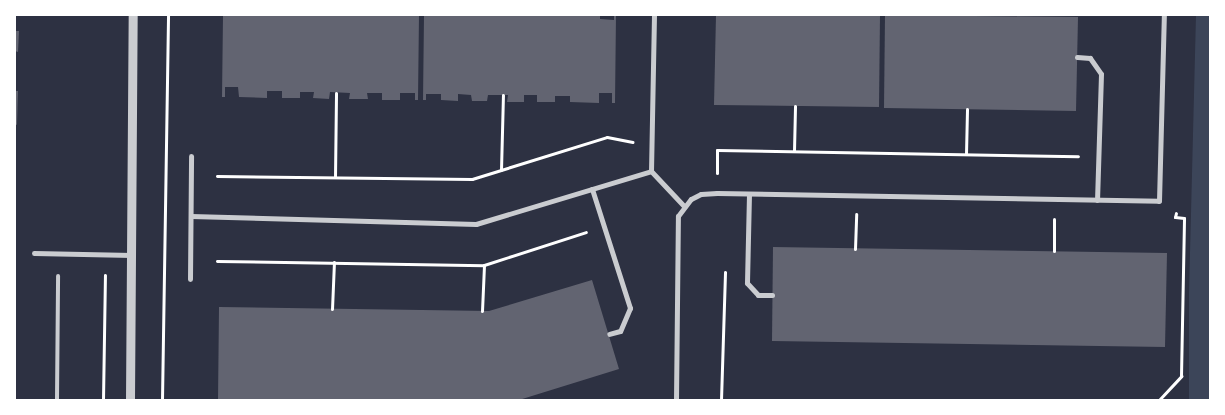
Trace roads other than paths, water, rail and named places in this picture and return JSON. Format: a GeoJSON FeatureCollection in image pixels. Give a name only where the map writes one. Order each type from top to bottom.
{"type":"FeatureCollection","features":[{"type":"Feature","properties":{"kind":"street"},"geometry":{"type":"LineString","coordinates":[[130,400],[134,15]]}},
{"type":"Feature","properties":{"kind":"street"},"geometry":{"type":"LineString","coordinates":[[654,15],[650,170],[684,206]]}},
{"type":"Feature","properties":{"kind":"street"},"geometry":{"type":"LineString","coordinates":[[676,400],[678,216],[684,206],[701,194],[717,193],[1160,201],[1164,15]]}},
{"type":"Feature","properties":{"kind":"street"},"geometry":{"type":"LineString","coordinates":[[1077,57],[1090,58],[1101,74],[1097,200]]}},
{"type":"Feature","properties":{"kind":"street"},"geometry":{"type":"LineString","coordinates":[[190,279],[191,156]]}},
{"type":"Feature","properties":{"kind":"street"},"geometry":{"type":"LineString","coordinates":[[191,216],[476,224],[650,170]]}},
{"type":"Feature","properties":{"kind":"street"},"geometry":{"type":"LineString","coordinates":[[592,188],[630,308],[620,331],[609,334]]}},
{"type":"Feature","properties":{"kind":"street"},"geometry":{"type":"LineString","coordinates":[[749,194],[747,283],[758,295],[772,295]]}},
{"type":"Feature","properties":{"kind":"street"},"geometry":{"type":"LineString","coordinates":[[34,253],[132,255]]}},
{"type":"Feature","properties":{"kind":"lane"},"geometry":{"type":"LineString","coordinates":[[57,400],[58,276]]}}]}
